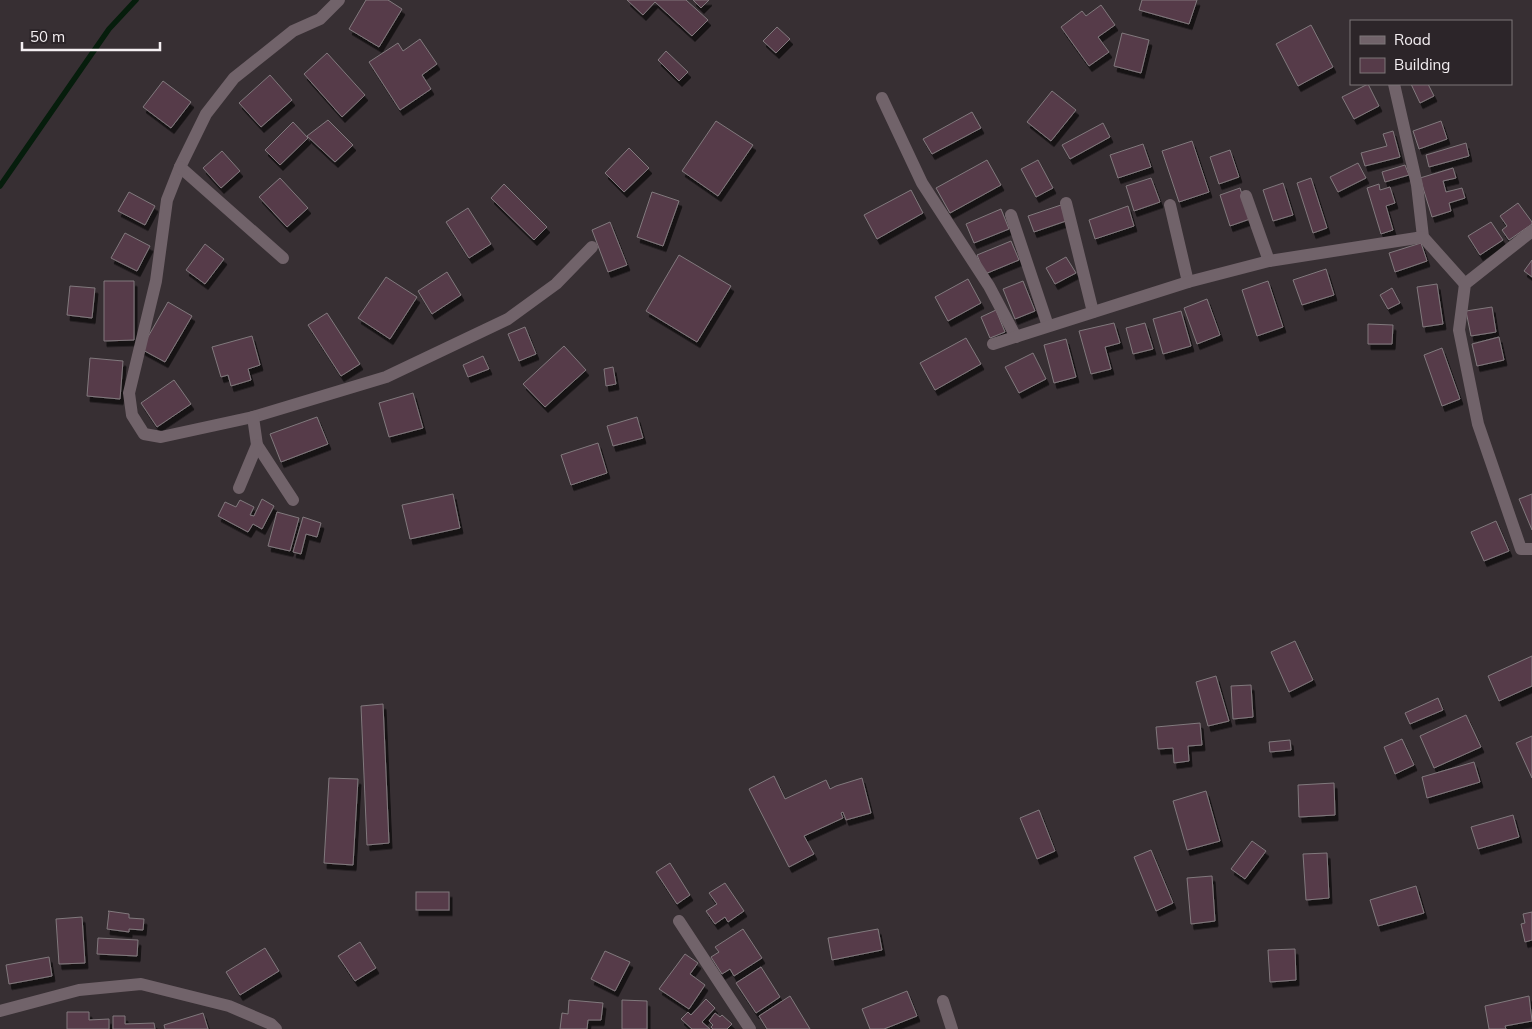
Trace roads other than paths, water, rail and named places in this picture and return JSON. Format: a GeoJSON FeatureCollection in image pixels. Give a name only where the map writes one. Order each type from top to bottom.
{"type":"FeatureCollection","features":[{"type":"Feature","properties":{"kind":"street"},"geometry":{"type":"LineString","coordinates":[[340,0],[320,19],[293,31],[234,78],[206,114],[180,167],[167,200],[156,281],[129,393],[132,415],[144,434],[161,436],[253,417],[386,377],[508,319],[556,284],[592,247]]}},
{"type":"Feature","properties":{"kind":"street"},"geometry":{"type":"LineString","coordinates":[[1394,85],[1417,186],[1423,237],[1465,284]]}},
{"type":"Feature","properties":{"kind":"street"},"geometry":{"type":"LineString","coordinates":[[882,98],[922,183],[989,286],[1016,337]]}},
{"type":"Feature","properties":{"kind":"street"},"geometry":{"type":"LineString","coordinates":[[180,167],[283,258]]}},
{"type":"Feature","properties":{"kind":"street"},"geometry":{"type":"LineString","coordinates":[[1246,196],[1269,261]]}},
{"type":"Feature","properties":{"kind":"street"},"geometry":{"type":"LineString","coordinates":[[1066,203],[1093,312]]}},
{"type":"Feature","properties":{"kind":"street"},"geometry":{"type":"LineString","coordinates":[[1170,205],[1188,282]]}},
{"type":"Feature","properties":{"kind":"street"},"geometry":{"type":"LineString","coordinates":[[1011,214],[1048,326]]}},
{"type":"Feature","properties":{"kind":"street"},"geometry":{"type":"LineString","coordinates":[[1532,231],[1465,284],[1459,330],[1478,424],[1521,549],[1532,549]]}},
{"type":"Feature","properties":{"kind":"street"},"geometry":{"type":"LineString","coordinates":[[993,344],[1188,282],[1269,261],[1423,237]]}},
{"type":"Feature","properties":{"kind":"street"},"geometry":{"type":"LineString","coordinates":[[253,417],[257,445],[293,500]]}},
{"type":"Feature","properties":{"kind":"street"},"geometry":{"type":"LineString","coordinates":[[239,488],[257,445]]}},
{"type":"Feature","properties":{"kind":"street"},"geometry":{"type":"LineString","coordinates":[[679,921],[750,1029]]}},
{"type":"Feature","properties":{"kind":"street"},"geometry":{"type":"LineString","coordinates":[[0,1011],[78,990],[141,984],[229,1006],[271,1024],[276,1029]]}},
{"type":"Feature","properties":{"kind":"street"},"geometry":{"type":"LineString","coordinates":[[943,1000],[952,1029]]}},
{"type":"Feature","properties":{"kind":"waterway"},"geometry":{"type":"LineString","coordinates":[[0,186],[109,29],[136,0]]}}]}
